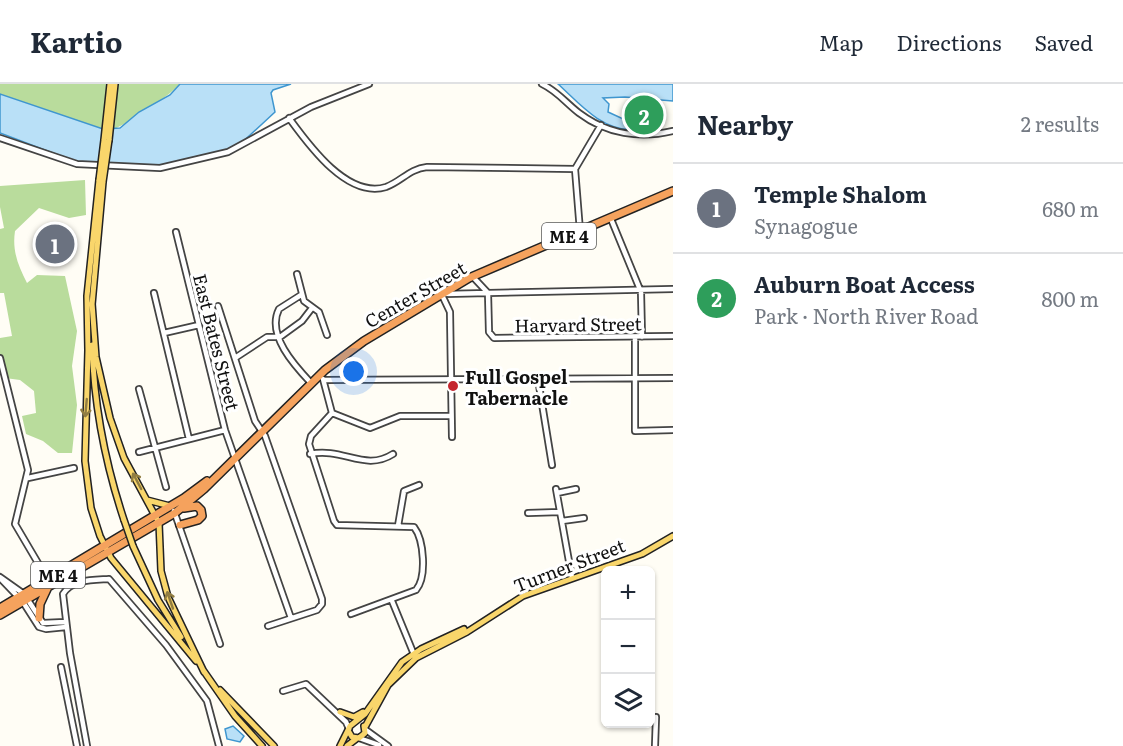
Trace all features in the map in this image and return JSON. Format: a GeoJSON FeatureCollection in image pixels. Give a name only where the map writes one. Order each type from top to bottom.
{"type":"FeatureCollection","features":[{"type":"Feature","properties":{"kind":"highway","name":"Center Street"},"geometry":{"type":"LineString","coordinates":[[0,608],[47,589],[178,511],[311,383],[322,378],[355,347],[441,293],[673,191]]}},
{"type":"Feature","properties":{"kind":"highway","name":"Center Street"},"geometry":{"type":"LineString","coordinates":[[0,615],[48,581],[210,480]]}},
{"type":"Feature","properties":{"kind":"highway"},"geometry":{"type":"LineString","coordinates":[[178,511],[197,506],[202,513],[198,520],[180,525]]}},
{"type":"Feature","properties":{"kind":"highway"},"geometry":{"type":"LineString","coordinates":[[39,618],[40,604],[47,589]]}},
{"type":"Feature","properties":{"kind":"main road"},"geometry":{"type":"LineString","coordinates":[[110,84],[110,108]]}},
{"type":"Feature","properties":{"kind":"main road"},"geometry":{"type":"LineString","coordinates":[[115,84],[110,108],[87,297],[85,461],[91,508],[100,536],[109,554],[216,687],[235,716],[262,746]]}},
{"type":"Feature","properties":{"kind":"main road"},"geometry":{"type":"LineString","coordinates":[[93,376],[92,303],[101,181]]}},
{"type":"Feature","properties":{"kind":"main road"},"geometry":{"type":"LineString","coordinates":[[92,303],[96,357],[106,404],[124,458],[159,523],[161,571],[168,597],[204,672]]}},
{"type":"Feature","properties":{"kind":"main road"},"geometry":{"type":"LineString","coordinates":[[88,350],[104,446],[124,520],[158,600],[204,672]]}},
{"type":"Feature","properties":{"kind":"main road"},"geometry":{"type":"LineString","coordinates":[[146,500],[171,506]]}},
{"type":"Feature","properties":{"kind":"main road"},"geometry":{"type":"LineString","coordinates":[[97,551],[100,536]]}},
{"type":"Feature","properties":{"kind":"main road","name":"Turner Street"},"geometry":{"type":"LineString","coordinates":[[349,731],[365,714],[396,667],[477,625],[523,596],[647,552],[673,536]]}},
{"type":"Feature","properties":{"kind":"main road","name":"Turner Street"},"geometry":{"type":"LineString","coordinates":[[358,738],[388,685],[415,656]]}},
{"type":"Feature","properties":{"kind":"main road"},"geometry":{"type":"LineString","coordinates":[[340,712],[354,717],[359,715],[387,681]]}},
{"type":"Feature","properties":{"kind":"main road"},"geometry":{"type":"LineString","coordinates":[[216,687],[274,746]]}},
{"type":"Feature","properties":{"kind":"main road"},"geometry":{"type":"LineString","coordinates":[[356,722],[365,729]]}},
{"type":"Feature","properties":{"kind":"main road"},"geometry":{"type":"LineString","coordinates":[[340,746],[349,731],[358,738],[347,746]]}},
{"type":"Feature","properties":{"kind":"street"},"geometry":{"type":"LineString","coordinates":[[0,138],[77,164],[154,169],[228,152],[332,97],[369,84]]}},
{"type":"Feature","properties":{"kind":"street"},"geometry":{"type":"LineString","coordinates":[[542,84],[554,90],[582,115],[601,124],[638,136],[673,131]]}},
{"type":"Feature","properties":{"kind":"street"},"geometry":{"type":"LineString","coordinates":[[289,118],[323,162],[368,188],[385,187],[420,168],[575,169]]}},
{"type":"Feature","properties":{"kind":"street"},"geometry":{"type":"LineString","coordinates":[[580,231],[575,169],[601,124]]}},
{"type":"Feature","properties":{"kind":"street"},"geometry":{"type":"LineString","coordinates":[[611,219],[641,292],[642,337]]}},
{"type":"Feature","properties":{"kind":"street","name":"East Bates Street"},"geometry":{"type":"LineString","coordinates":[[176,232],[225,430],[291,618]]}},
{"type":"Feature","properties":{"kind":"street"},"geometry":{"type":"LineString","coordinates":[[297,274],[301,295],[322,317],[327,335]]}},
{"type":"Feature","properties":{"kind":"street"},"geometry":{"type":"LineString","coordinates":[[473,277],[489,293]]}},
{"type":"Feature","properties":{"kind":"street"},"geometry":{"type":"LineString","coordinates":[[465,281],[470,291],[476,294]]}},
{"type":"Feature","properties":{"kind":"street"},"geometry":{"type":"LineString","coordinates":[[452,437],[450,312],[441,293],[641,292],[673,289]]}},
{"type":"Feature","properties":{"kind":"street"},"geometry":{"type":"LineString","coordinates":[[154,293],[189,439]]}},
{"type":"Feature","properties":{"kind":"street","name":"Harvard Street"},"geometry":{"type":"LineString","coordinates":[[489,293],[489,332],[494,338],[673,336]]}},
{"type":"Feature","properties":{"kind":"street"},"geometry":{"type":"LineString","coordinates":[[301,295],[279,309],[277,314],[280,337],[286,356],[311,383]]}},
{"type":"Feature","properties":{"kind":"street"},"geometry":{"type":"LineString","coordinates":[[218,306],[255,421],[321,595],[322,606],[310,614],[268,626]]}},
{"type":"Feature","properties":{"kind":"street"},"geometry":{"type":"LineString","coordinates":[[235,358],[267,338],[280,337],[302,321],[312,308]]}},
{"type":"Feature","properties":{"kind":"street"},"geometry":{"type":"LineString","coordinates":[[164,333],[199,325]]}},
{"type":"Feature","properties":{"kind":"street"},"geometry":{"type":"LineString","coordinates":[[635,337],[635,431],[673,430]]}},
{"type":"Feature","properties":{"kind":"street"},"geometry":{"type":"LineString","coordinates":[[0,358],[28,478],[15,517],[15,524],[48,581]]}},
{"type":"Feature","properties":{"kind":"street"},"geometry":{"type":"LineString","coordinates":[[332,413],[322,378],[673,378]]}},
{"type":"Feature","properties":{"kind":"street"},"geometry":{"type":"LineString","coordinates":[[538,379],[552,465]]}},
{"type":"Feature","properties":{"kind":"street"},"geometry":{"type":"LineString","coordinates":[[139,389],[153,448],[166,487]]}},
{"type":"Feature","properties":{"kind":"street"},"geometry":{"type":"LineString","coordinates":[[332,413],[370,428],[400,416],[451,416]]}},
{"type":"Feature","properties":{"kind":"street"},"geometry":{"type":"LineString","coordinates":[[332,413],[309,438],[310,454],[336,524],[416,528],[422,565],[421,584],[411,593],[351,614]]}},
{"type":"Feature","properties":{"kind":"street"},"geometry":{"type":"LineString","coordinates":[[139,452],[225,430]]}},
{"type":"Feature","properties":{"kind":"street"},"geometry":{"type":"LineString","coordinates":[[310,454],[346,454],[371,462],[381,461],[393,454]]}},
{"type":"Feature","properties":{"kind":"street"},"geometry":{"type":"LineString","coordinates":[[28,478],[74,468]]}},
{"type":"Feature","properties":{"kind":"street"},"geometry":{"type":"LineString","coordinates":[[398,526],[404,491],[419,485]]}},
{"type":"Feature","properties":{"kind":"street"},"geometry":{"type":"LineString","coordinates":[[572,578],[557,491],[576,489]]}},
{"type":"Feature","properties":{"kind":"street"},"geometry":{"type":"LineString","coordinates":[[171,506],[178,511],[180,525],[220,644]]}},
{"type":"Feature","properties":{"kind":"street"},"geometry":{"type":"LineString","coordinates":[[528,513],[560,512]]}},
{"type":"Feature","properties":{"kind":"street"},"geometry":{"type":"LineString","coordinates":[[562,521],[584,518]]}},
{"type":"Feature","properties":{"kind":"street"},"geometry":{"type":"LineString","coordinates":[[0,578],[24,598],[39,618],[47,624],[66,624]]}},
{"type":"Feature","properties":{"kind":"street"},"geometry":{"type":"LineString","coordinates":[[87,746],[63,594],[65,590],[82,581],[111,580],[166,645],[210,706],[212,725],[219,746]]}},
{"type":"Feature","properties":{"kind":"street"},"geometry":{"type":"LineString","coordinates":[[24,598],[42,628],[66,624]]}},
{"type":"Feature","properties":{"kind":"street"},"geometry":{"type":"LineString","coordinates":[[392,601],[415,656]]}},
{"type":"Feature","properties":{"kind":"street"},"geometry":{"type":"LineString","coordinates":[[61,667],[78,746]]}},
{"type":"Feature","properties":{"kind":"street"},"geometry":{"type":"LineString","coordinates":[[283,691],[306,684],[332,709],[349,731]]}},
{"type":"Feature","properties":{"kind":"street"},"geometry":{"type":"LineString","coordinates":[[332,709],[356,722]]}},
{"type":"Feature","properties":{"kind":"street"},"geometry":{"type":"LineString","coordinates":[[655,746],[656,717]]}},
{"type":"Feature","properties":{"kind":"street"},"geometry":{"type":"LineString","coordinates":[[365,729],[388,746]]}},
{"type":"Feature","properties":{"kind":"street"},"geometry":{"type":"LineString","coordinates":[[358,738],[382,746]]}},
{"type":"Feature","properties":{"kind":"green space"},"geometry":{"type":"Polygon","coordinates":[[[0,84],[180,84],[145,111],[123,125],[108,131],[0,94],[0,84]]]}},
{"type":"Feature","properties":{"kind":"green space"},"geometry":{"type":"Polygon","coordinates":[[[630,97],[650,99],[657,132],[639,134],[630,97]]]}},
{"type":"Feature","properties":{"kind":"green space"},"geometry":{"type":"Polygon","coordinates":[[[85,180],[86,215],[69,218],[39,208],[15,231],[16,258],[27,283],[37,275],[65,276],[77,331],[72,366],[77,405],[72,453],[58,453],[43,441],[26,434],[22,416],[36,413],[34,391],[20,380],[5,378],[0,357],[0,338],[12,336],[4,293],[0,293],[0,229],[4,228],[0,207],[0,186],[85,180]]]}},
{"type":"Feature","properties":{"kind":"water"},"geometry":{"type":"Polygon","coordinates":[[[180,84],[291,84],[273,90],[271,93],[275,112],[235,149],[196,161],[145,168],[115,163],[79,163],[0,133],[0,94],[103,129],[120,128],[139,112],[170,95],[180,84]]]}},
{"type":"Feature","properties":{"kind":"water"},"geometry":{"type":"Polygon","coordinates":[[[558,84],[673,84],[673,101],[625,97],[603,98],[609,104],[608,112],[632,123],[632,130],[621,129],[591,114],[558,84]]]}},
{"type":"Feature","properties":{"kind":"water"},"geometry":{"type":"Polygon","coordinates":[[[233,726],[244,736],[240,742],[227,739],[225,729],[233,726]]]}},
{"type":"Feature","properties":{"kind":"place","name":"Auburn Boat Access"},"geometry":{"type":"Point","coordinates":[644,115]}},
{"type":"Feature","properties":{"kind":"place","name":"Temple Shalom"},"geometry":{"type":"Point","coordinates":[55,244]}},
{"type":"Feature","properties":{"kind":"place","name":"Full Gospel Tabernacle"},"geometry":{"type":"Point","coordinates":[453,386]}}]}
